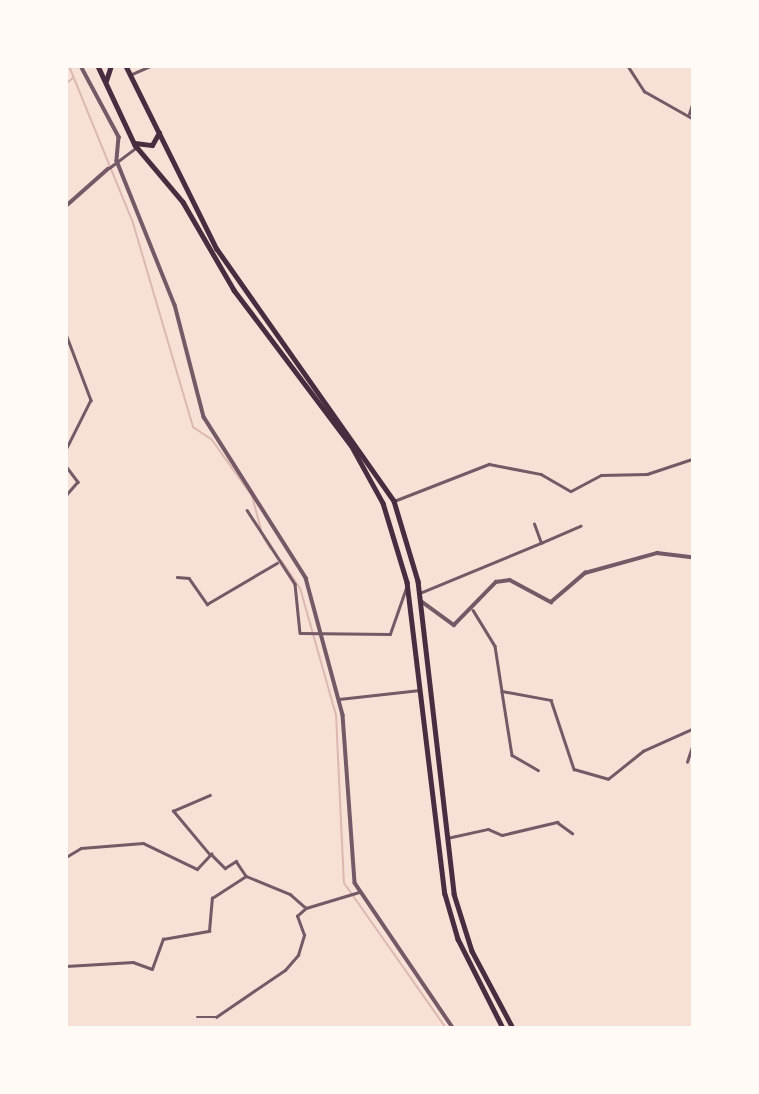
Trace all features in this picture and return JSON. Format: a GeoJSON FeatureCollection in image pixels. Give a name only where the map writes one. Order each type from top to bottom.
{"type":"FeatureCollection","features":[{"type":"Feature","properties":{"kind":"highway"},"geometry":{"type":"LineString","coordinates":[[98,66],[108,92],[137,147],[183,202],[234,290],[351,445],[383,503],[408,582],[445,894],[458,939],[503,1027]]}},
{"type":"Feature","properties":{"kind":"highway"},"geometry":{"type":"LineString","coordinates":[[108,92],[111,66]]}},
{"type":"Feature","properties":{"kind":"highway"},"geometry":{"type":"LineString","coordinates":[[124,66],[217,249],[394,501],[421,601],[447,838],[463,928],[513,1027]]}},
{"type":"Feature","properties":{"kind":"highway"},"geometry":{"type":"LineString","coordinates":[[132,139],[152,145],[157,127]]}},
{"type":"Feature","properties":{"kind":"street"},"geometry":{"type":"LineString","coordinates":[[81,66],[119,137],[115,163],[174,305],[204,417],[304,572],[339,699],[347,835],[357,892],[453,1027]]}},
{"type":"Feature","properties":{"kind":"street"},"geometry":{"type":"LineString","coordinates":[[130,75],[150,66]]}},
{"type":"Feature","properties":{"kind":"street"},"geometry":{"type":"LineString","coordinates":[[628,66],[644,91],[690,117],[692,104]]}},
{"type":"Feature","properties":{"kind":"street"},"geometry":{"type":"LineString","coordinates":[[66,206],[137,147]]}},
{"type":"Feature","properties":{"kind":"street"},"geometry":{"type":"LineString","coordinates":[[66,334],[91,400],[66,450]]}},
{"type":"Feature","properties":{"kind":"street"},"geometry":{"type":"LineString","coordinates":[[394,501],[489,464],[541,474],[571,491],[601,475],[647,474],[692,459]]}},
{"type":"Feature","properties":{"kind":"street"},"geometry":{"type":"LineString","coordinates":[[66,466],[78,482],[66,496]]}},
{"type":"Feature","properties":{"kind":"street"},"geometry":{"type":"LineString","coordinates":[[247,510],[277,563],[295,584],[300,633],[390,634],[408,582]]}},
{"type":"Feature","properties":{"kind":"street"},"geometry":{"type":"LineString","coordinates":[[534,524],[541,543]]}},
{"type":"Feature","properties":{"kind":"street"},"geometry":{"type":"LineString","coordinates":[[419,593],[580,526]]}},
{"type":"Feature","properties":{"kind":"street"},"geometry":{"type":"LineString","coordinates":[[421,601],[450,624],[462,622],[487,587],[505,579],[551,602],[585,573],[657,553],[692,557]]}},
{"type":"Feature","properties":{"kind":"street"},"geometry":{"type":"LineString","coordinates":[[177,577],[189,578],[207,604],[277,563]]}},
{"type":"Feature","properties":{"kind":"street"},"geometry":{"type":"LineString","coordinates":[[472,610],[495,646],[512,755],[538,770]]}},
{"type":"Feature","properties":{"kind":"street"},"geometry":{"type":"LineString","coordinates":[[339,699],[419,690]]}},
{"type":"Feature","properties":{"kind":"street"},"geometry":{"type":"LineString","coordinates":[[502,691],[551,700],[569,764],[598,778],[608,779],[643,751],[692,729]]}},
{"type":"Feature","properties":{"kind":"street"},"geometry":{"type":"LineString","coordinates":[[687,762],[692,747]]}},
{"type":"Feature","properties":{"kind":"street"},"geometry":{"type":"LineString","coordinates":[[210,795],[173,811],[209,854],[225,868],[236,861],[247,876],[290,894],[306,908]]}},
{"type":"Feature","properties":{"kind":"street"},"geometry":{"type":"LineString","coordinates":[[447,838],[488,829],[502,835],[557,822],[572,833]]}},
{"type":"Feature","properties":{"kind":"street"},"geometry":{"type":"LineString","coordinates":[[66,857],[81,848],[140,843],[201,869],[209,854]]}},
{"type":"Feature","properties":{"kind":"street"},"geometry":{"type":"LineString","coordinates":[[66,966],[133,962],[152,969],[163,939],[209,931],[212,898],[247,876]]}},
{"type":"Feature","properties":{"kind":"street"},"geometry":{"type":"LineString","coordinates":[[197,1017],[210,1020],[226,1012],[285,970],[298,955],[303,935],[297,916],[306,908],[357,892]]}},
{"type":"Feature","properties":{"kind":"waterway"},"geometry":{"type":"LineString","coordinates":[[69,66],[133,223],[193,427],[212,440],[252,496],[261,530]]}},
{"type":"Feature","properties":{"kind":"waterway"},"geometry":{"type":"LineString","coordinates":[[66,84],[73,78]]}},
{"type":"Feature","properties":{"kind":"waterway"},"geometry":{"type":"LineString","coordinates":[[264,538],[270,548]]}},
{"type":"Feature","properties":{"kind":"waterway"},"geometry":{"type":"LineString","coordinates":[[281,560],[300,588],[336,715],[344,883],[446,1028]]}}]}
